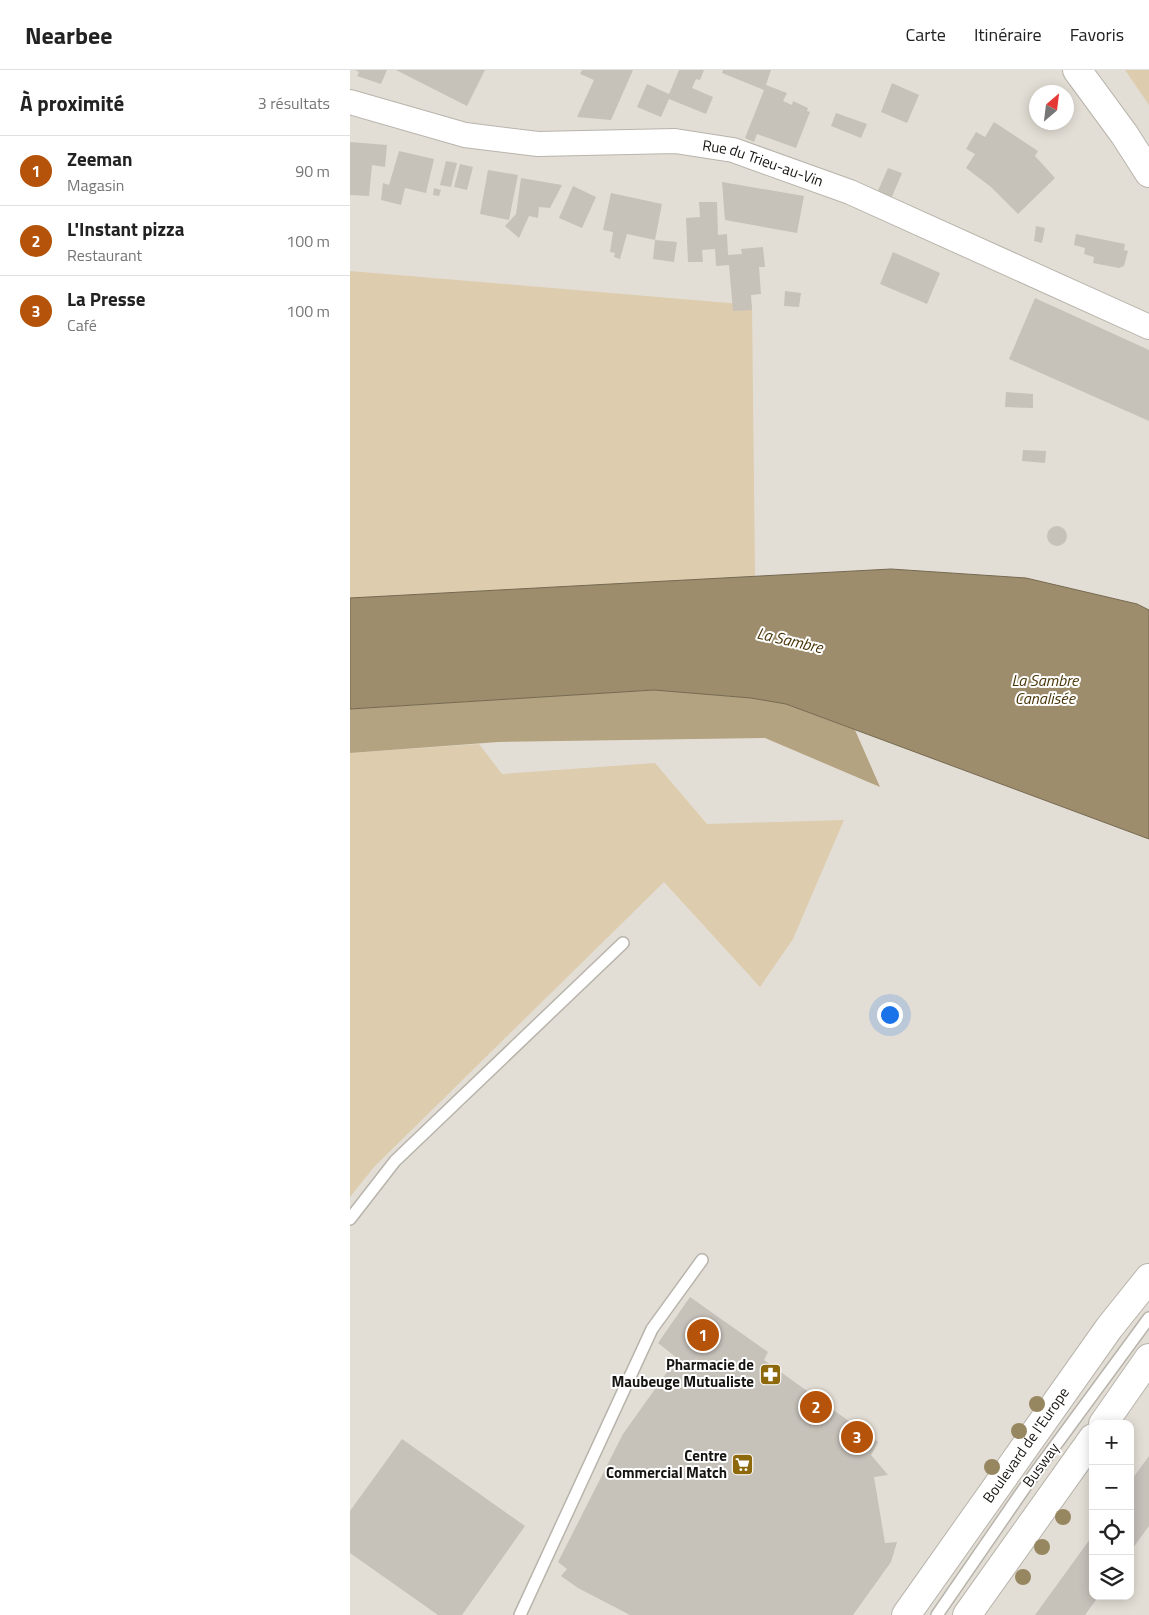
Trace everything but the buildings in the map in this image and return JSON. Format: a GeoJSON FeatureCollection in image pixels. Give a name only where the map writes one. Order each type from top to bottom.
{"type":"FeatureCollection","features":[{"type":"Feature","properties":{"kind":"main road"},"geometry":{"type":"LineString","coordinates":[[1077,70],[1124,134],[1149,173]]}},
{"type":"Feature","properties":{"kind":"main road","name":"Boulevard de l'Europe"},"geometry":{"type":"LineString","coordinates":[[906,1615],[1109,1328],[1149,1278]]}},
{"type":"Feature","properties":{"kind":"main road"},"geometry":{"type":"LineString","coordinates":[[1105,1420],[1149,1358]]}},
{"type":"Feature","properties":{"kind":"main road"},"geometry":{"type":"LineString","coordinates":[[967,1615],[1089,1444]]}},
{"type":"Feature","properties":{"kind":"street","name":"Rue du Trieu-au-Vin"},"geometry":{"type":"LineString","coordinates":[[350,102],[465,135],[538,144],[675,141],[733,150],[850,192],[1149,327]]}},
{"type":"Feature","properties":{"kind":"lane"},"geometry":{"type":"LineString","coordinates":[[350,1219],[395,1160],[623,943]]}},
{"type":"Feature","properties":{"kind":"lane"},"geometry":{"type":"LineString","coordinates":[[520,1615],[652,1329],[702,1260]]}},
{"type":"Feature","properties":{"kind":"lane","name":"Busway"},"geometry":{"type":"LineString","coordinates":[[937,1615],[1030,1480],[1149,1318]]}},
{"type":"Feature","properties":{"kind":"shaded area"},"geometry":{"type":"Polygon","coordinates":[[[1125,70],[1149,70],[1149,105],[1125,70]]]}},
{"type":"Feature","properties":{"kind":"shaded area"},"geometry":{"type":"Polygon","coordinates":[[[350,271],[752,305],[755,576],[350,599],[350,271]]]}},
{"type":"Feature","properties":{"kind":"shaded area"},"geometry":{"type":"Polygon","coordinates":[[[654,690],[751,698],[786,704],[855,730],[880,787],[765,738],[498,742],[350,753],[350,709],[654,690]]]}},
{"type":"Feature","properties":{"kind":"shaded area"},"geometry":{"type":"Polygon","coordinates":[[[479,744],[502,774],[655,763],[707,824],[844,820],[793,939],[760,987],[664,882],[374,1167],[350,1197],[350,753],[479,744]]]}},
{"type":"Feature","properties":{"kind":"water","name":"La Sambre Canalisée"},"geometry":{"type":"Polygon","coordinates":[[[891,569],[1026,578],[1137,604],[1149,610],[1149,839],[786,704],[751,698],[654,690],[350,709],[350,598],[891,569]]]}},
{"type":"Feature","properties":{"kind":"place","name":"Zeeman"},"geometry":{"type":"Point","coordinates":[703,1335]}},
{"type":"Feature","properties":{"kind":"place","name":"Pharmacie de Maubeuge Mutualiste"},"geometry":{"type":"Point","coordinates":[770,1374]}},
{"type":"Feature","properties":{"kind":"place","name":"L'Instant pizza"},"geometry":{"type":"Point","coordinates":[816,1407]}},
{"type":"Feature","properties":{"kind":"place","name":"La Presse"},"geometry":{"type":"Point","coordinates":[857,1437]}},
{"type":"Feature","properties":{"kind":"place","name":"Centre Commercial Match"},"geometry":{"type":"Point","coordinates":[743,1465]}},
{"type":"Feature","properties":{"kind":"water label","name":"La Sambre"},"geometry":{"type":"Point","coordinates":[790,640]}}]}
